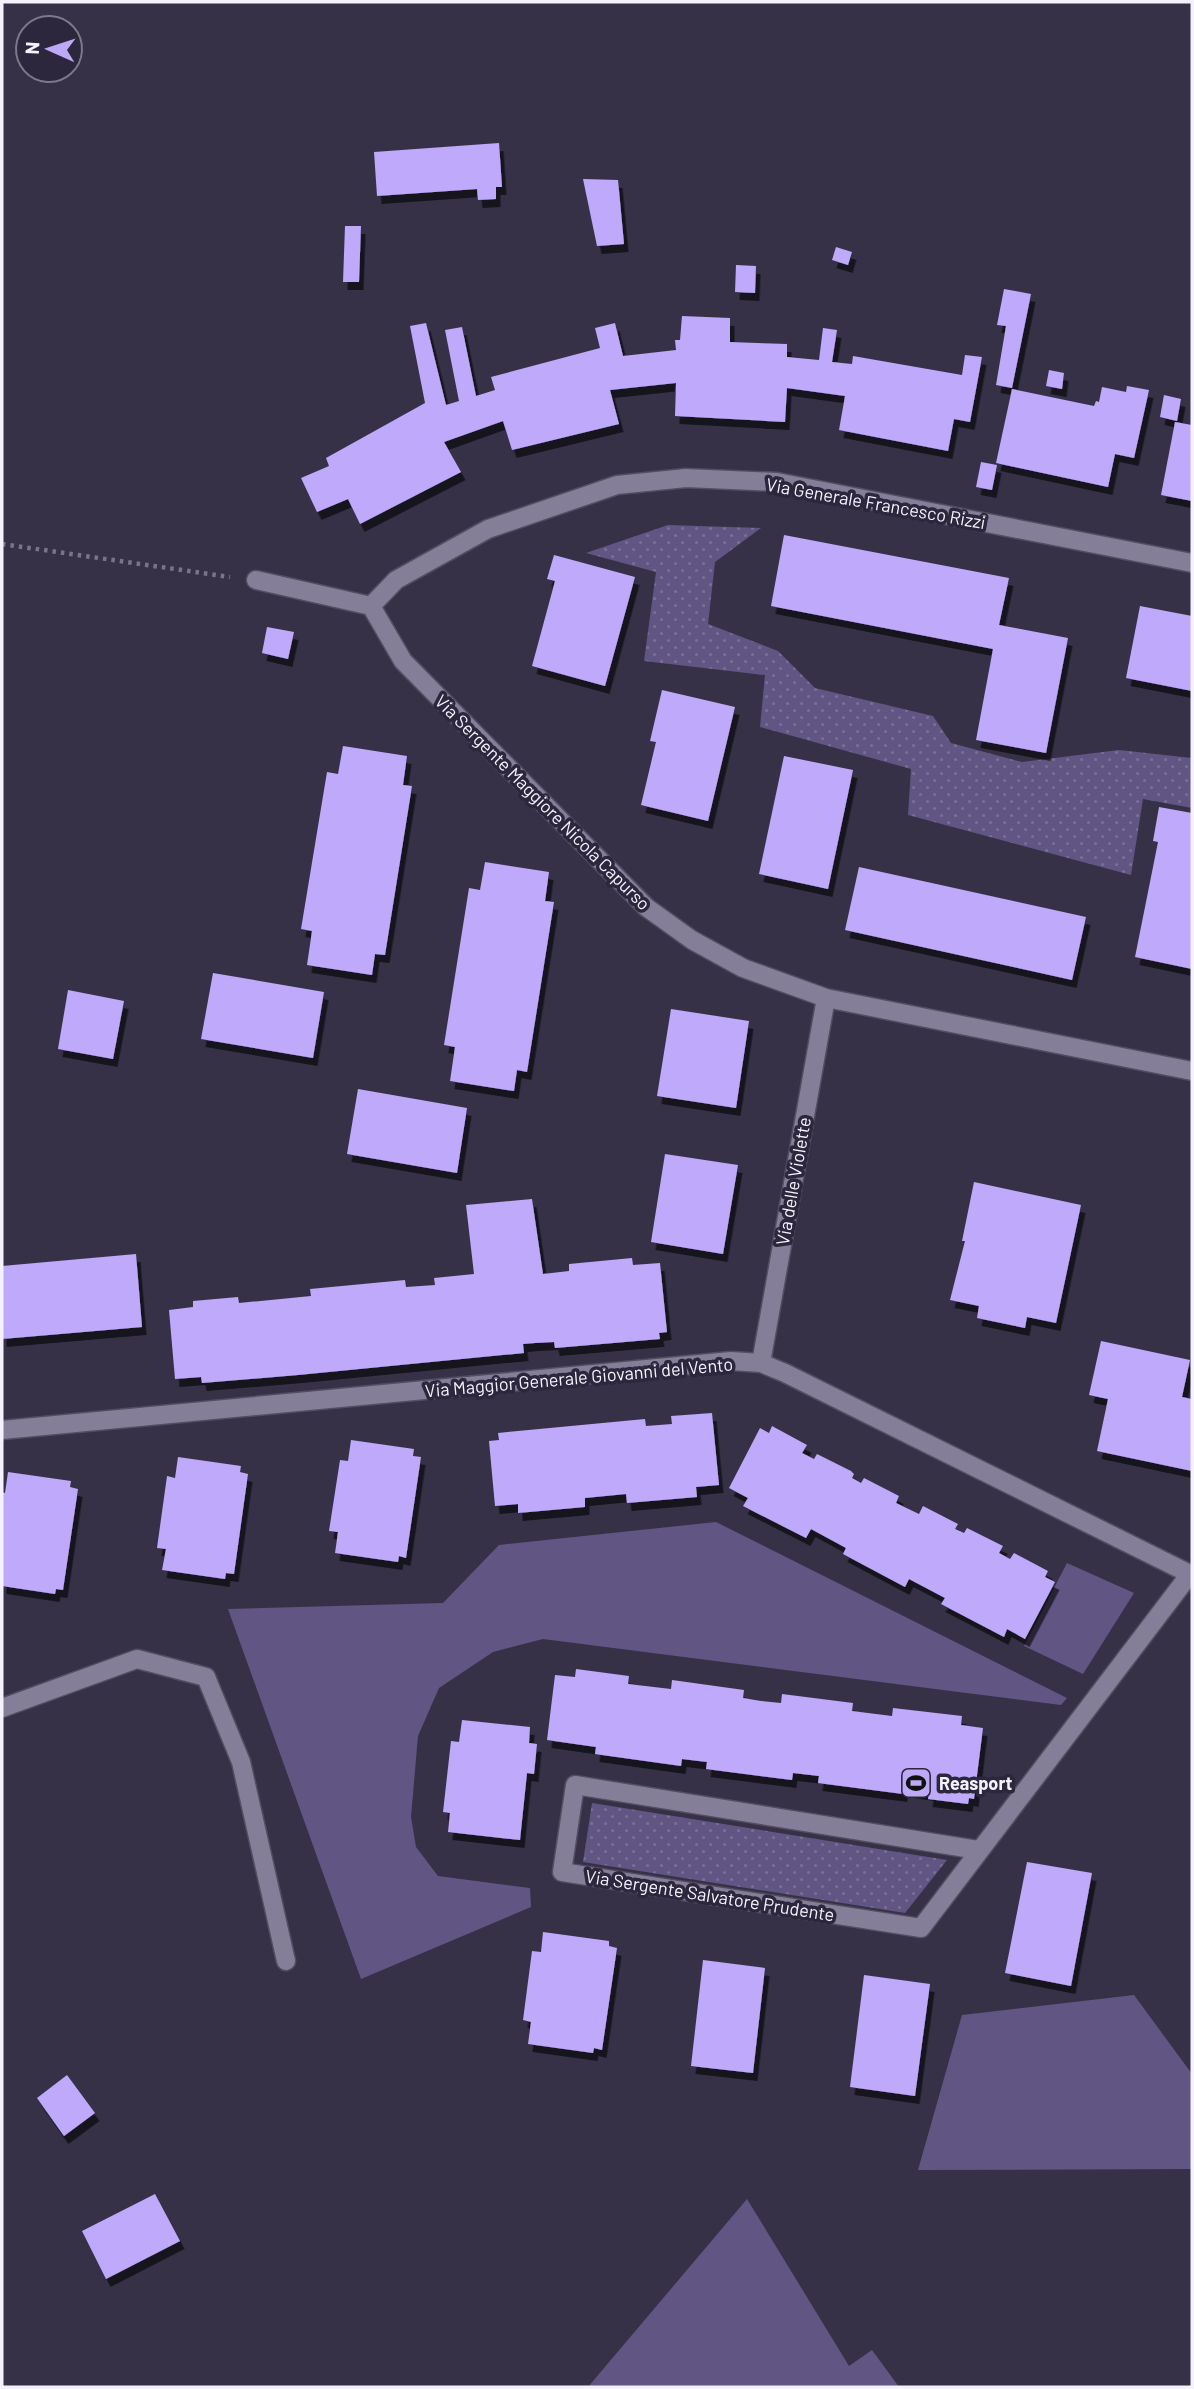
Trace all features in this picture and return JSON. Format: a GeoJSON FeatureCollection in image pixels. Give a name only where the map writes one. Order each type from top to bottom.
{"type":"FeatureCollection","features":[{"type":"Feature","properties":{"kind":"street","name":"Via Generale Francesco Rizzi"},"geometry":{"type":"LineString","coordinates":[[371,606],[406,573],[488,529],[617,485],[685,478],[777,482],[1192,563]]}},
{"type":"Feature","properties":{"kind":"street"},"geometry":{"type":"LineString","coordinates":[[256,580],[371,606]]}},
{"type":"Feature","properties":{"kind":"street","name":"Via Sergente Maggiore Nicola Capurso"},"geometry":{"type":"LineString","coordinates":[[371,606],[402,661],[646,907],[691,940],[743,968],[826,998],[1192,1071]]}},
{"type":"Feature","properties":{"kind":"street","name":"Via delle Violette"},"geometry":{"type":"LineString","coordinates":[[761,1363],[826,998]]}},
{"type":"Feature","properties":{"kind":"street","name":"Via Maggior Generale Giovanni del Vento"},"geometry":{"type":"LineString","coordinates":[[2,1430],[731,1361],[761,1363],[1191,1574]]}},
{"type":"Feature","properties":{"kind":"street","name":"Via Sergente Salvatore Prudente"},"geometry":{"type":"LineString","coordinates":[[978,1850],[575,1785],[562,1872],[921,1928],[1191,1574]]}},
{"type":"Feature","properties":{"kind":"street"},"geometry":{"type":"LineString","coordinates":[[2,1708],[137,1659],[206,1677],[241,1762],[286,1961]]}},
{"type":"Feature","properties":{"kind":"path"},"geometry":{"type":"LineString","coordinates":[[2,544],[256,580]]}},
{"type":"Feature","properties":{"kind":"shaded area"},"geometry":{"type":"Polygon","coordinates":[[[668,525],[761,528],[715,562],[708,624],[778,651],[815,688],[933,716],[951,743],[1022,762],[1119,750],[1192,758],[1192,808],[1143,799],[1131,875],[908,815],[911,769],[760,727],[765,675],[644,661],[656,572],[586,553],[668,525]]]}},
{"type":"Feature","properties":{"kind":"shaded area"},"geometry":{"type":"Polygon","coordinates":[[[716,1522],[1067,1698],[1061,1705],[543,1639],[493,1652],[439,1688],[418,1736],[411,1817],[416,1847],[438,1876],[530,1888],[531,1907],[361,1979],[228,1609],[443,1603],[499,1545],[716,1522]]]}},
{"type":"Feature","properties":{"kind":"shaded area"},"geometry":{"type":"Polygon","coordinates":[[[1067,1563],[1134,1593],[1083,1674],[1024,1646],[1067,1563]]]}},
{"type":"Feature","properties":{"kind":"shaded area"},"geometry":{"type":"Polygon","coordinates":[[[592,1803],[947,1860],[905,1913],[583,1862],[592,1803]]]}},
{"type":"Feature","properties":{"kind":"shaded area"},"geometry":{"type":"Polygon","coordinates":[[[1134,1995],[1192,2074],[1192,2169],[918,2170],[962,2015],[1134,1995]]]}},
{"type":"Feature","properties":{"kind":"shaded area"},"geometry":{"type":"Polygon","coordinates":[[[747,2199],[849,2366],[872,2350],[899,2387],[588,2387],[747,2199]]]}},
{"type":"Feature","properties":{"kind":"building"},"geometry":{"type":"Polygon","coordinates":[[[499,143],[502,187],[496,187],[496,199],[478,200],[477,189],[377,196],[374,152],[499,143]]]}},
{"type":"Feature","properties":{"kind":"building"},"geometry":{"type":"Polygon","coordinates":[[[583,179],[618,180],[624,244],[597,246],[583,179]]]}},
{"type":"Feature","properties":{"kind":"building"},"geometry":{"type":"Polygon","coordinates":[[[345,226],[361,226],[359,282],[343,282],[345,226]]]}},
{"type":"Feature","properties":{"kind":"building"},"geometry":{"type":"Polygon","coordinates":[[[836,247],[852,252],[848,265],[832,260],[836,247]]]}},
{"type":"Feature","properties":{"kind":"building"},"geometry":{"type":"Polygon","coordinates":[[[736,265],[756,266],[755,293],[735,292],[736,265]]]}},
{"type":"Feature","properties":{"kind":"building"},"geometry":{"type":"Polygon","coordinates":[[[1004,289],[1031,294],[1012,388],[996,385],[1006,326],[997,325],[1004,289]]]}},
{"type":"Feature","properties":{"kind":"building"},"geometry":{"type":"Polygon","coordinates":[[[682,316],[730,318],[730,342],[787,344],[787,357],[819,360],[823,328],[837,330],[832,362],[852,364],[853,356],[962,375],[965,355],[982,357],[970,422],[954,419],[948,451],[839,430],[845,396],[787,388],[785,422],[675,416],[676,383],[610,390],[619,424],[512,450],[503,421],[444,442],[461,472],[360,524],[348,499],[317,512],[301,478],[329,466],[326,458],[425,403],[410,326],[426,323],[446,405],[459,401],[445,330],[462,327],[476,396],[495,390],[491,377],[600,348],[595,328],[615,323],[623,356],[676,350],[675,340],[680,340],[682,316]]]}},
{"type":"Feature","properties":{"kind":"building"},"geometry":{"type":"Polygon","coordinates":[[[1049,370],[1064,373],[1062,389],[1046,386],[1049,370]]]}},
{"type":"Feature","properties":{"kind":"building"},"geometry":{"type":"Polygon","coordinates":[[[1127,386],[1149,390],[1134,458],[1115,454],[1108,487],[996,463],[1012,389],[1094,406],[1096,401],[1099,402],[1102,387],[1126,392],[1127,386]]]}},
{"type":"Feature","properties":{"kind":"building"},"geometry":{"type":"Polygon","coordinates":[[[1164,395],[1181,399],[1177,421],[1160,417],[1164,395]]]}},
{"type":"Feature","properties":{"kind":"building"},"geometry":{"type":"Polygon","coordinates":[[[1175,422],[1192,425],[1192,501],[1161,495],[1175,422]]]}},
{"type":"Feature","properties":{"kind":"building"},"geometry":{"type":"Polygon","coordinates":[[[981,462],[997,465],[992,490],[976,487],[981,462]]]}},
{"type":"Feature","properties":{"kind":"building"},"geometry":{"type":"Polygon","coordinates":[[[784,535],[1009,578],[999,625],[1068,638],[1046,753],[976,740],[993,649],[771,606],[784,535]]]}},
{"type":"Feature","properties":{"kind":"building"},"geometry":{"type":"Polygon","coordinates":[[[554,555],[635,577],[605,686],[532,666],[555,581],[547,579],[554,555]]]}},
{"type":"Feature","properties":{"kind":"building"},"geometry":{"type":"Polygon","coordinates":[[[1140,606],[1192,616],[1192,691],[1126,678],[1140,606]]]}},
{"type":"Feature","properties":{"kind":"building"},"geometry":{"type":"Polygon","coordinates":[[[267,627],[294,632],[288,659],[262,653],[267,627]]]}},
{"type":"Feature","properties":{"kind":"building"},"geometry":{"type":"Polygon","coordinates":[[[662,690],[735,707],[708,821],[641,805],[656,742],[650,741],[662,690]]]}},
{"type":"Feature","properties":{"kind":"building"},"geometry":{"type":"Polygon","coordinates":[[[343,746],[407,756],[403,785],[412,786],[385,955],[375,954],[372,975],[307,965],[312,931],[301,929],[327,772],[338,774],[343,746]]]}},
{"type":"Feature","properties":{"kind":"building"},"geometry":{"type":"Polygon","coordinates":[[[784,756],[853,770],[828,889],[759,874],[784,756]]]}},
{"type":"Feature","properties":{"kind":"building"},"geometry":{"type":"Polygon","coordinates":[[[1159,807],[1192,813],[1192,969],[1135,957],[1158,842],[1153,841],[1159,807]]]}},
{"type":"Feature","properties":{"kind":"building"},"geometry":{"type":"Polygon","coordinates":[[[485,862],[549,872],[545,901],[554,902],[527,1072],[517,1070],[514,1091],[450,1081],[455,1047],[444,1045],[469,888],[480,890],[485,862]]]}},
{"type":"Feature","properties":{"kind":"building"},"geometry":{"type":"Polygon","coordinates":[[[859,867],[1086,917],[1072,980],[845,930],[859,867]]]}},
{"type":"Feature","properties":{"kind":"building"},"geometry":{"type":"Polygon","coordinates":[[[213,973],[324,992],[313,1058],[201,1039],[213,973]]]}},
{"type":"Feature","properties":{"kind":"building"},"geometry":{"type":"Polygon","coordinates":[[[68,990],[124,1001],[113,1059],[58,1049],[68,990]]]}},
{"type":"Feature","properties":{"kind":"building"},"geometry":{"type":"Polygon","coordinates":[[[671,1009],[749,1021],[736,1108],[657,1096],[671,1009]]]}},
{"type":"Feature","properties":{"kind":"building"},"geometry":{"type":"Polygon","coordinates":[[[358,1089],[467,1108],[457,1173],[347,1154],[358,1089]]]}},
{"type":"Feature","properties":{"kind":"building"},"geometry":{"type":"Polygon","coordinates":[[[665,1154],[738,1165],[723,1254],[651,1242],[665,1154]]]}},
{"type":"Feature","properties":{"kind":"building"},"geometry":{"type":"Polygon","coordinates":[[[974,1182],[1081,1205],[1056,1323],[1027,1317],[1025,1328],[977,1318],[979,1306],[950,1300],[965,1241],[962,1241],[974,1182]]]}},
{"type":"Feature","properties":{"kind":"building"},"geometry":{"type":"Polygon","coordinates":[[[532,1199],[543,1274],[569,1271],[569,1264],[632,1258],[633,1265],[660,1263],[667,1332],[659,1333],[660,1339],[555,1348],[554,1342],[535,1343],[523,1344],[524,1353],[202,1383],[201,1377],[175,1379],[169,1310],[193,1307],[193,1301],[238,1297],[239,1303],[311,1296],[310,1289],[405,1280],[406,1287],[435,1285],[434,1278],[474,1274],[466,1205],[532,1199]]]}},
{"type":"Feature","properties":{"kind":"building"},"geometry":{"type":"Polygon","coordinates":[[[136,1254],[142,1327],[2,1339],[2,1266],[136,1254]]]}},
{"type":"Feature","properties":{"kind":"building"},"geometry":{"type":"Polygon","coordinates":[[[1101,1341],[1190,1360],[1182,1397],[1192,1399],[1192,1471],[1097,1451],[1108,1399],[1089,1395],[1101,1341]]]}},
{"type":"Feature","properties":{"kind":"building"},"geometry":{"type":"Polygon","coordinates":[[[712,1413],[719,1485],[696,1487],[697,1497],[627,1503],[626,1494],[585,1498],[585,1507],[518,1513],[518,1504],[495,1506],[489,1441],[499,1440],[498,1433],[645,1419],[646,1426],[672,1424],[671,1416],[712,1413]]]}},
{"type":"Feature","properties":{"kind":"building"},"geometry":{"type":"Polygon","coordinates":[[[772,1426],[807,1445],[802,1453],[814,1459],[817,1454],[851,1471],[854,1474],[852,1478],[861,1483],[864,1478],[899,1496],[896,1503],[919,1514],[923,1506],[958,1524],[955,1529],[964,1533],[967,1528],[1003,1546],[999,1553],[1010,1559],[1014,1553],[1048,1571],[1045,1577],[1055,1582],[1025,1639],[1007,1629],[1004,1637],[941,1604],[945,1598],[909,1579],[905,1587],[843,1554],[846,1548],[811,1529],[806,1538],[743,1506],[748,1498],[729,1488],[760,1428],[769,1433],[772,1426]]]}},
{"type":"Feature","properties":{"kind":"building"},"geometry":{"type":"Polygon","coordinates":[[[351,1440],[414,1449],[413,1456],[421,1457],[406,1558],[399,1556],[398,1562],[335,1553],[338,1532],[329,1531],[340,1460],[348,1461],[351,1440]]]}},
{"type":"Feature","properties":{"kind":"building"},"geometry":{"type":"Polygon","coordinates":[[[178,1457],[241,1466],[240,1472],[248,1474],[234,1574],[226,1573],[225,1579],[162,1570],[166,1549],[157,1548],[167,1476],[175,1478],[178,1457]]]}},
{"type":"Feature","properties":{"kind":"building"},"geometry":{"type":"Polygon","coordinates":[[[8,1472],[71,1481],[70,1487],[78,1489],[63,1590],[56,1589],[55,1594],[2,1586],[2,1492],[5,1493],[8,1472]]]}},
{"type":"Feature","properties":{"kind":"building"},"geometry":{"type":"Polygon","coordinates":[[[576,1669],[629,1676],[628,1684],[671,1689],[672,1680],[744,1690],[743,1698],[761,1701],[781,1703],[782,1694],[853,1703],[852,1711],[892,1716],[893,1708],[962,1716],[961,1725],[983,1728],[974,1799],[969,1798],[968,1804],[928,1799],[929,1793],[903,1789],[903,1794],[818,1783],[819,1776],[793,1773],[792,1780],[706,1769],[707,1762],[682,1759],[681,1766],[595,1754],[596,1747],[547,1740],[555,1675],[575,1677],[576,1669]]]}},
{"type":"Feature","properties":{"kind":"building"},"geometry":{"type":"Polygon","coordinates":[[[462,1720],[530,1727],[529,1743],[537,1744],[534,1774],[527,1773],[520,1840],[448,1832],[450,1813],[443,1812],[451,1741],[459,1742],[462,1720]]]}},
{"type":"Feature","properties":{"kind":"building"},"geometry":{"type":"Polygon","coordinates":[[[1027,1862],[1092,1873],[1071,1986],[1005,1973],[1027,1862]]]}},
{"type":"Feature","properties":{"kind":"building"},"geometry":{"type":"Polygon","coordinates":[[[543,1932],[609,1941],[609,1946],[617,1948],[602,2050],[594,2048],[593,2053],[528,2044],[531,2022],[523,2020],[532,1951],[541,1952],[543,1932]]]}},
{"type":"Feature","properties":{"kind":"building"},"geometry":{"type":"Polygon","coordinates":[[[703,1960],[765,1968],[753,2073],[691,2066],[703,1960]]]}},
{"type":"Feature","properties":{"kind":"building"},"geometry":{"type":"Polygon","coordinates":[[[864,1975],[930,1984],[915,2096],[850,2087],[864,1975]]]}},
{"type":"Feature","properties":{"kind":"building"},"geometry":{"type":"Polygon","coordinates":[[[67,2075],[95,2113],[64,2136],[37,2098],[67,2075]]]}},
{"type":"Feature","properties":{"kind":"building"},"geometry":{"type":"Polygon","coordinates":[[[155,2194],[180,2241],[106,2279],[82,2231],[155,2194]]]}},
{"type":"Feature","properties":{"kind":"place","name":"Reasport"},"geometry":{"type":"Point","coordinates":[916,1783]}}]}
